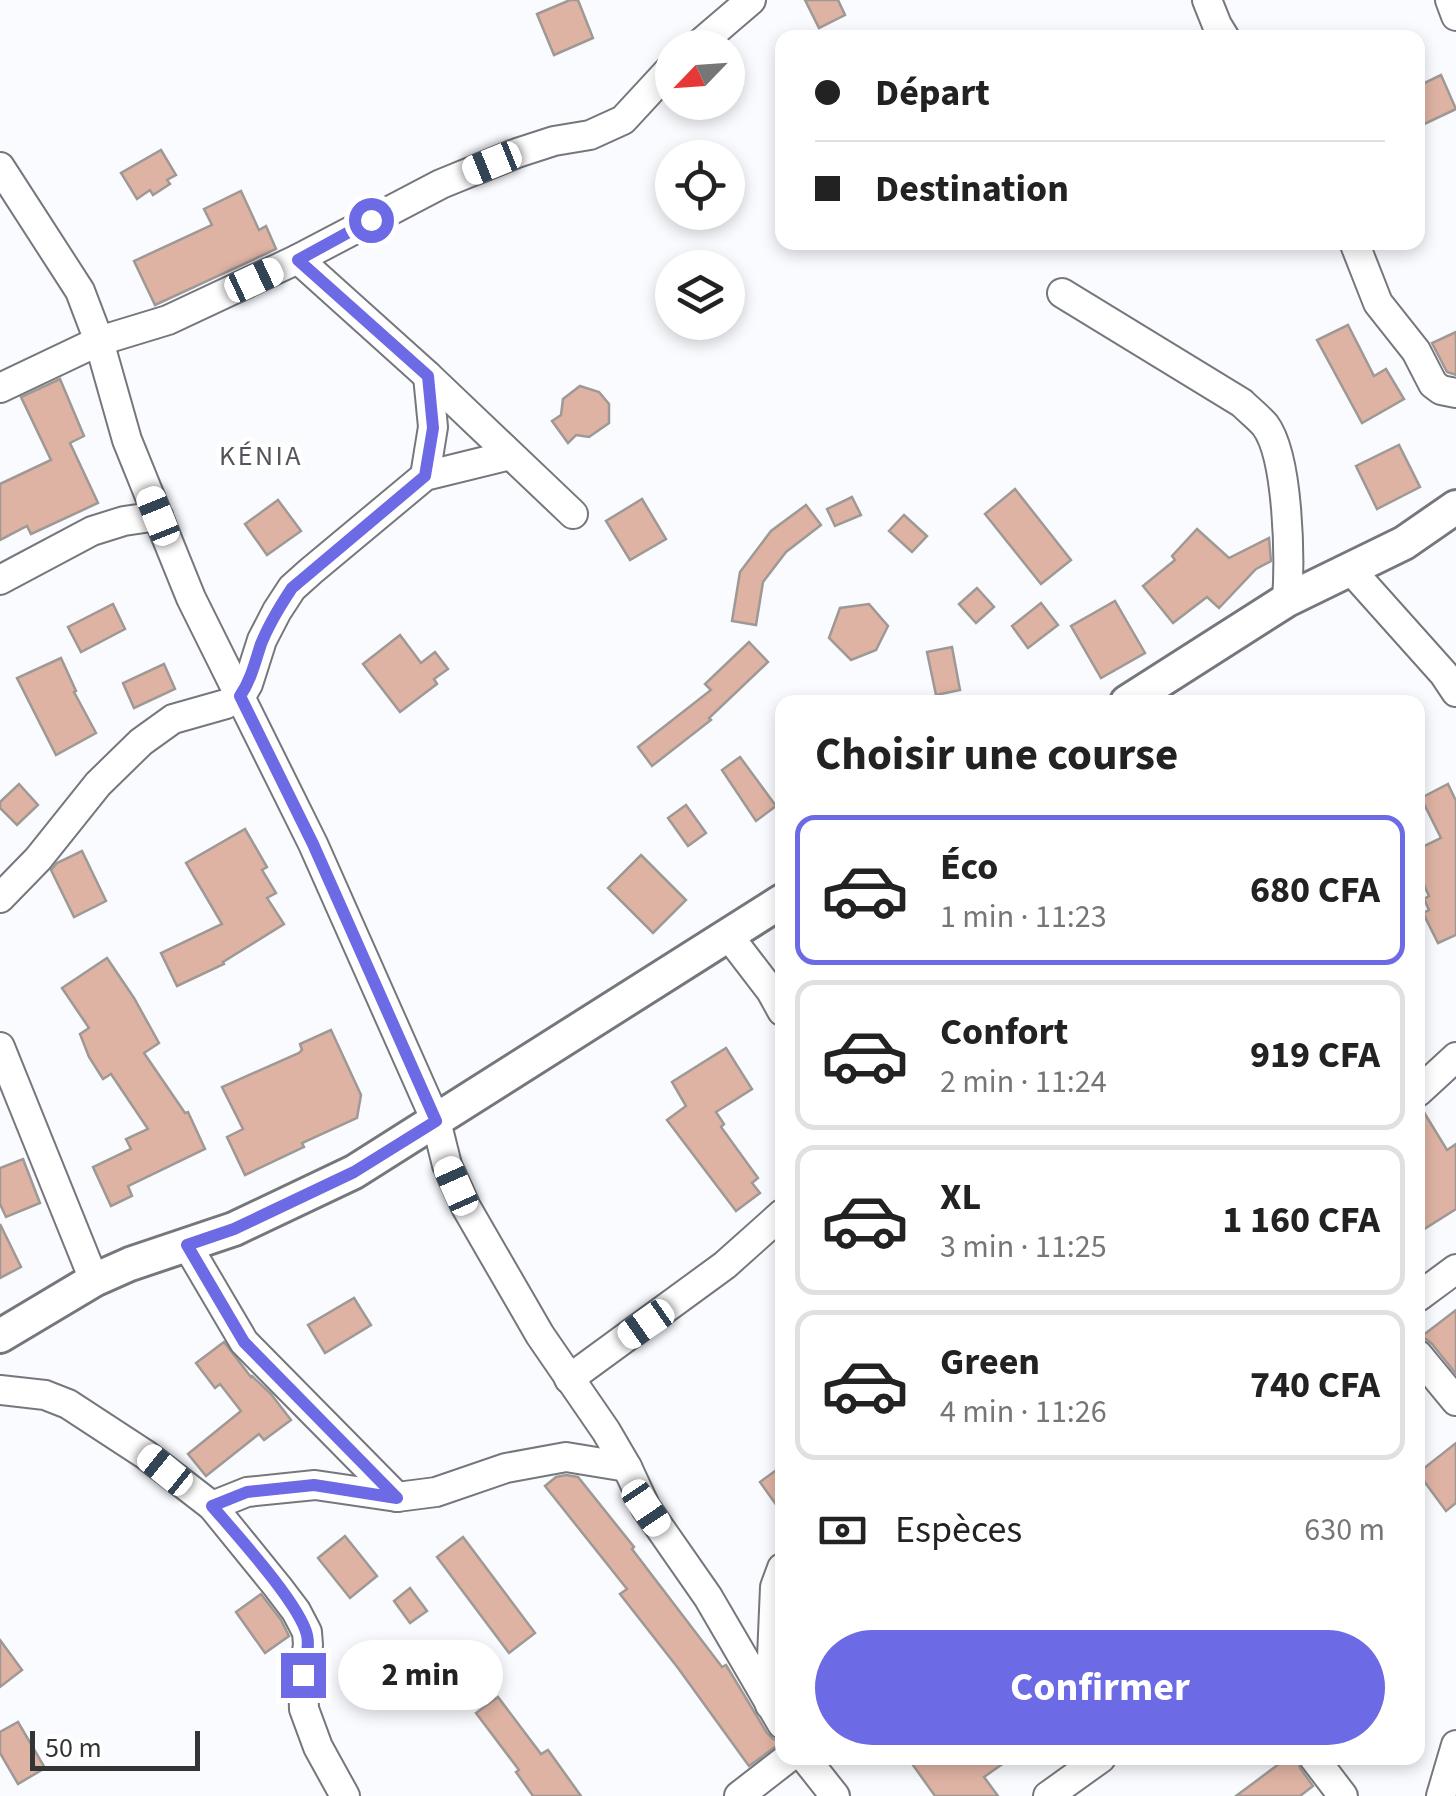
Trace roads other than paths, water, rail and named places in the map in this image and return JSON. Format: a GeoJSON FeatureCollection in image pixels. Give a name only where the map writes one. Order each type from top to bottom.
{"type":"FeatureCollection","features":[{"type":"Feature","properties":{"kind":"street"},"geometry":{"type":"LineString","coordinates":[[715,30],[751,0]]}},
{"type":"Feature","properties":{"kind":"street"},"geometry":{"type":"LineString","coordinates":[[1207,0],[1220,30]]}},
{"type":"Feature","properties":{"kind":"street"},"geometry":{"type":"LineString","coordinates":[[1450,0],[1456,16]]}},
{"type":"Feature","properties":{"kind":"street"},"geometry":{"type":"LineString","coordinates":[[0,388],[99,341],[168,320],[298,260],[441,184],[517,153],[590,135],[623,120],[655,85]]}},
{"type":"Feature","properties":{"kind":"street"},"geometry":{"type":"LineString","coordinates":[[0,167],[80,290],[128,440],[191,598],[313,844],[436,1121],[447,1165],[466,1208],[540,1334],[606,1432],[646,1508],[708,1597],[775,1712]]}},
{"type":"Feature","properties":{"kind":"street"},"geometry":{"type":"LineString","coordinates":[[1357,250],[1378,304],[1416,351],[1433,384],[1456,392]]}},
{"type":"Feature","properties":{"kind":"street"},"geometry":{"type":"LineString","coordinates":[[298,260],[573,514]]}},
{"type":"Feature","properties":{"kind":"street"},"geometry":{"type":"LineString","coordinates":[[1062,293],[1242,403],[1266,426],[1276,450],[1286,515],[1287,600]]}},
{"type":"Feature","properties":{"kind":"street"},"geometry":{"type":"LineString","coordinates":[[425,476],[433,428],[428,376]]}},
{"type":"Feature","properties":{"kind":"street"},"geometry":{"type":"LineString","coordinates":[[0,898],[38,860],[98,784],[140,742],[173,719],[226,704],[240,696],[270,626],[292,588],[425,476],[510,454]]}},
{"type":"Feature","properties":{"kind":"street"},"geometry":{"type":"LineString","coordinates":[[1138,695],[1287,600],[1404,543],[1456,508]]}},
{"type":"Feature","properties":{"kind":"street"},"geometry":{"type":"LineString","coordinates":[[0,580],[92,531],[158,516]]}},
{"type":"Feature","properties":{"kind":"street"},"geometry":{"type":"LineString","coordinates":[[1351,570],[1456,692]]}},
{"type":"Feature","properties":{"kind":"street"},"geometry":{"type":"LineString","coordinates":[[0,1336],[94,1280],[234,1229],[354,1172],[775,905]]}},
{"type":"Feature","properties":{"kind":"street"},"geometry":{"type":"LineString","coordinates":[[728,935],[775,998]]}},
{"type":"Feature","properties":{"kind":"street"},"geometry":{"type":"LineString","coordinates":[[0,1047],[94,1280]]}},
{"type":"Feature","properties":{"kind":"street"},"geometry":{"type":"LineString","coordinates":[[1425,1085],[1456,1056]]}},
{"type":"Feature","properties":{"kind":"street"},"geometry":{"type":"LineString","coordinates":[[569,1378],[725,1265],[775,1220]]}},
{"type":"Feature","properties":{"kind":"street"},"geometry":{"type":"LineString","coordinates":[[187,1245],[244,1342],[397,1498]]}},
{"type":"Feature","properties":{"kind":"street"},"geometry":{"type":"LineString","coordinates":[[1425,1292],[1456,1269]]}},
{"type":"Feature","properties":{"kind":"street"},"geometry":{"type":"LineString","coordinates":[[1425,1364],[1456,1401]]}},
{"type":"Feature","properties":{"kind":"street"},"geometry":{"type":"LineString","coordinates":[[0,1390],[45,1396],[68,1404],[146,1455],[212,1506],[296,1611],[307,1632],[304,1708],[318,1747],[345,1796]]}},
{"type":"Feature","properties":{"kind":"street"},"geometry":{"type":"LineString","coordinates":[[212,1506],[247,1492],[314,1485],[397,1498],[436,1492],[538,1460],[566,1457],[626,1467]]}},
{"type":"Feature","properties":{"kind":"street"},"geometry":{"type":"LineString","coordinates":[[1441,1796],[1456,1745]]}},
{"type":"Feature","properties":{"kind":"street"},"geometry":{"type":"LineString","coordinates":[[739,1796],[779,1765]]}},
{"type":"Feature","properties":{"kind":"street"},"geometry":{"type":"LineString","coordinates":[[810,1765],[834,1796]]}},
{"type":"Feature","properties":{"kind":"street"},"geometry":{"type":"LineString","coordinates":[[1048,1796],[1091,1765]]}},
{"type":"Feature","properties":{"kind":"street"},"geometry":{"type":"LineString","coordinates":[[1319,1765],[1343,1796]]}},
{"type":"Feature","properties":{"kind":"district","name":"KÉNIA"},"geometry":{"type":"Point","coordinates":[261,455]}}]}
